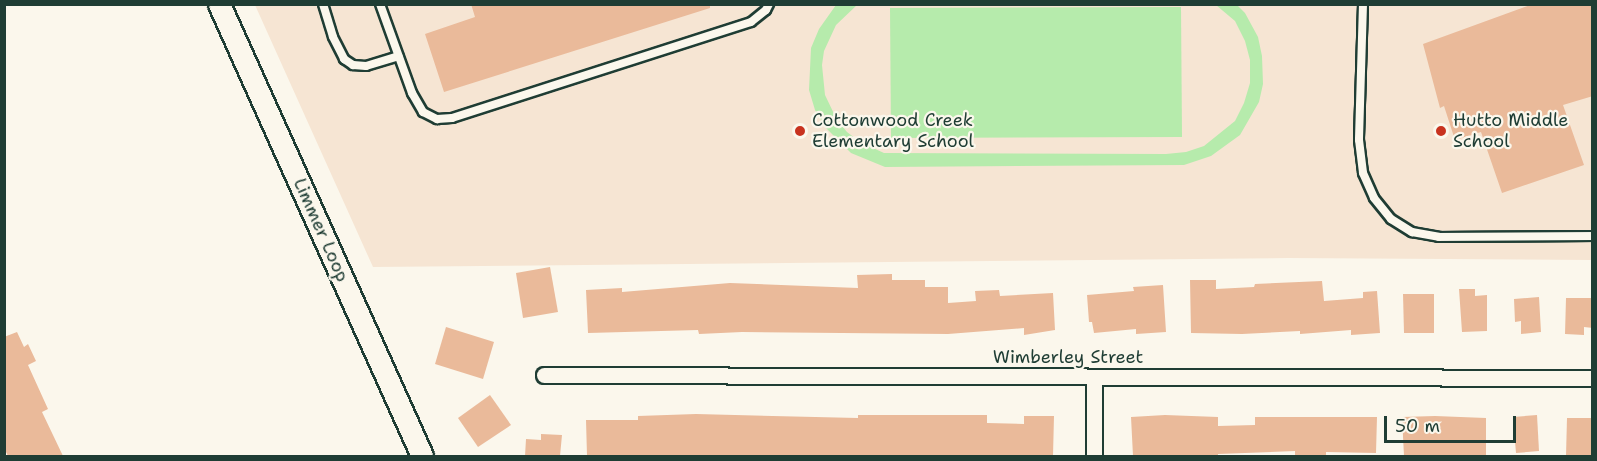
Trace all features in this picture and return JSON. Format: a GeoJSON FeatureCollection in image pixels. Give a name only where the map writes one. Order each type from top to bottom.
{"type":"FeatureCollection","features":[{"type":"Feature","properties":{"kind":"street","name":"Limmer Loop"},"geometry":{"type":"LineString","coordinates":[[219,4],[422,456]]}},
{"type":"Feature","properties":{"kind":"street","name":"Wimberley Street"},"geometry":{"type":"LineString","coordinates":[[544,375],[1593,378]]}},
{"type":"Feature","properties":{"kind":"street"},"geometry":{"type":"LineString","coordinates":[[1094,376],[1094,456]]}},
{"type":"Feature","properties":{"kind":"lane"},"geometry":{"type":"LineString","coordinates":[[323,4],[333,37],[344,59],[353,65],[366,66],[399,56]]}},
{"type":"Feature","properties":{"kind":"lane"},"geometry":{"type":"LineString","coordinates":[[380,4],[412,93],[423,112],[437,119],[452,118],[751,22],[766,10],[769,4]]}},
{"type":"Feature","properties":{"kind":"lane"},"geometry":{"type":"LineString","coordinates":[[1363,4],[1359,141],[1363,173],[1374,198],[1391,219],[1412,232],[1439,237],[1593,236]]}},
{"type":"Feature","properties":{"kind":"shaded area","name":"Cottonwood Creek Elementary School"},"geometry":{"type":"Polygon","coordinates":[[[255,5],[1592,5],[1592,260],[1288,258],[373,267],[255,5]]]}},
{"type":"Feature","properties":{"kind":"green space"},"geometry":{"type":"Polygon","coordinates":[[[836,5],[857,5],[836,25],[824,51],[822,65],[825,95],[837,120],[847,132],[860,142],[884,153],[1166,154],[1186,152],[1204,146],[1235,121],[1250,83],[1250,60],[1245,41],[1235,21],[1216,5],[1237,5],[1245,13],[1258,37],[1262,56],[1263,84],[1259,102],[1240,135],[1211,156],[1184,165],[885,167],[851,153],[826,128],[815,110],[809,90],[811,48],[819,29],[836,5]]]}},
{"type":"Feature","properties":{"kind":"green space"},"geometry":{"type":"Polygon","coordinates":[[[1181,7],[1182,137],[891,138],[890,8],[1181,7]]]}},
{"type":"Feature","properties":{"kind":"building"},"geometry":{"type":"Polygon","coordinates":[[[471,4],[710,4],[710,8],[444,92],[425,34],[475,17],[471,4]]]}},
{"type":"Feature","properties":{"kind":"building"},"geometry":{"type":"Polygon","coordinates":[[[1533,4],[1593,4],[1593,96],[1563,105],[1584,165],[1502,193],[1481,132],[1455,140],[1444,106],[1440,108],[1423,44],[1533,4]]]}},
{"type":"Feature","properties":{"kind":"building"},"geometry":{"type":"Polygon","coordinates":[[[550,267],[558,312],[523,318],[516,273],[550,267]]]}},
{"type":"Feature","properties":{"kind":"building"},"geometry":{"type":"Polygon","coordinates":[[[892,274],[892,280],[925,280],[925,287],[948,287],[948,303],[976,301],[975,291],[999,290],[1000,296],[1053,293],[1055,330],[1024,335],[1024,328],[948,334],[742,332],[699,334],[698,330],[588,333],[586,290],[622,288],[622,292],[730,283],[858,288],[857,275],[892,274]]]}},
{"type":"Feature","properties":{"kind":"building"},"geometry":{"type":"Polygon","coordinates":[[[1190,280],[1216,280],[1216,289],[1254,287],[1255,284],[1322,281],[1324,301],[1363,298],[1363,292],[1377,291],[1380,333],[1351,335],[1351,330],[1300,334],[1300,331],[1242,334],[1191,333],[1190,280]]]}},
{"type":"Feature","properties":{"kind":"building"},"geometry":{"type":"Polygon","coordinates":[[[1163,285],[1166,332],[1136,334],[1136,329],[1094,333],[1092,322],[1089,322],[1087,295],[1134,291],[1133,287],[1163,285]]]}},
{"type":"Feature","properties":{"kind":"building"},"geometry":{"type":"Polygon","coordinates":[[[1459,289],[1475,289],[1475,296],[1487,295],[1487,331],[1462,332],[1459,289]]]}},
{"type":"Feature","properties":{"kind":"building"},"geometry":{"type":"Polygon","coordinates":[[[1403,294],[1434,294],[1434,333],[1404,333],[1403,294]]]}},
{"type":"Feature","properties":{"kind":"building"},"geometry":{"type":"Polygon","coordinates":[[[1539,297],[1541,332],[1521,334],[1521,321],[1515,322],[1514,299],[1539,297]]]}},
{"type":"Feature","properties":{"kind":"building"},"geometry":{"type":"Polygon","coordinates":[[[1566,298],[1593,298],[1593,328],[1584,327],[1584,335],[1565,334],[1566,298]]]}},
{"type":"Feature","properties":{"kind":"building"},"geometry":{"type":"Polygon","coordinates":[[[446,327],[494,342],[483,379],[435,364],[446,327]]]}},
{"type":"Feature","properties":{"kind":"building"},"geometry":{"type":"Polygon","coordinates":[[[17,332],[24,347],[28,344],[36,361],[28,365],[48,409],[42,412],[63,456],[8,456],[4,448],[4,337],[17,332]]]}},
{"type":"Feature","properties":{"kind":"building"},"geometry":{"type":"Polygon","coordinates":[[[490,395],[511,425],[478,447],[458,418],[490,395]]]}},
{"type":"Feature","properties":{"kind":"building"},"geometry":{"type":"Polygon","coordinates":[[[696,414],[858,418],[858,415],[987,415],[987,423],[1024,424],[1024,416],[1054,416],[1053,456],[587,456],[586,420],[638,420],[638,416],[696,414]]]}},
{"type":"Feature","properties":{"kind":"building"},"geometry":{"type":"Polygon","coordinates":[[[1165,415],[1218,417],[1218,426],[1255,425],[1255,417],[1377,417],[1376,453],[1326,452],[1326,456],[1295,456],[1295,451],[1218,454],[1218,456],[1133,456],[1131,417],[1165,415]]]}},
{"type":"Feature","properties":{"kind":"building"},"geometry":{"type":"Polygon","coordinates":[[[1537,415],[1539,451],[1516,453],[1513,417],[1537,415]]]}},
{"type":"Feature","properties":{"kind":"building"},"geometry":{"type":"Polygon","coordinates":[[[1402,417],[1486,418],[1486,456],[1404,456],[1402,417]]]}},
{"type":"Feature","properties":{"kind":"building"},"geometry":{"type":"Polygon","coordinates":[[[1567,418],[1593,418],[1593,456],[1566,456],[1567,418]]]}},
{"type":"Feature","properties":{"kind":"building"},"geometry":{"type":"Polygon","coordinates":[[[541,434],[562,435],[560,456],[525,456],[526,439],[541,440],[541,434]]]}},
{"type":"Feature","properties":{"kind":"place","name":"Cottonwood Creek Elementary School"},"geometry":{"type":"Point","coordinates":[800,131]}},
{"type":"Feature","properties":{"kind":"place","name":"Hutto Middle School"},"geometry":{"type":"Point","coordinates":[1441,131]}}]}
